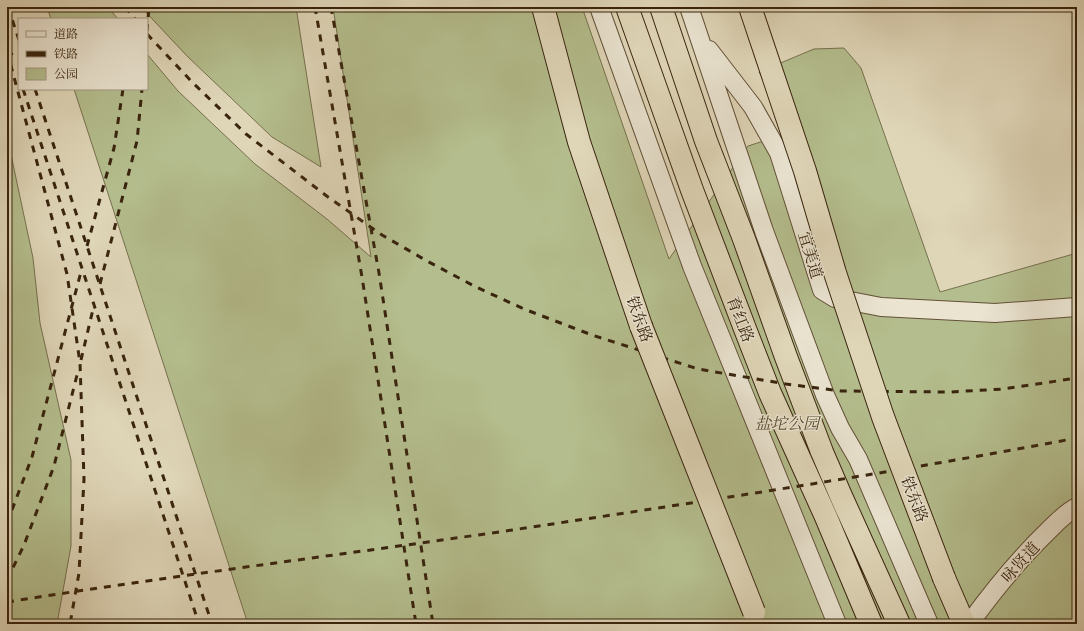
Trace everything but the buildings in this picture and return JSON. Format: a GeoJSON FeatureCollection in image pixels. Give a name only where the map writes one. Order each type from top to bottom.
{"type":"FeatureCollection","features":[{"type":"Feature","properties":{"kind":"highway","name":"铁东路"},"geometry":{"type":"LineString","coordinates":[[542,7],[579,142],[641,326],[759,624]]}},
{"type":"Feature","properties":{"kind":"highway","name":"育红路"},"geometry":{"type":"LineString","coordinates":[[628,7],[692,190],[770,393],[826,517],[871,624]]}},
{"type":"Feature","properties":{"kind":"highway","name":"育红路"},"geometry":{"type":"LineString","coordinates":[[661,7],[706,141],[744,239],[822,452],[840,496],[899,624]]}},
{"type":"Feature","properties":{"kind":"highway","name":"铁东路"},"geometry":{"type":"LineString","coordinates":[[750,7],[805,171],[836,273],[883,417],[944,578],[964,624]]}},
{"type":"Feature","properties":{"kind":"street","name":"育红路"},"geometry":{"type":"LineString","coordinates":[[598,7],[692,266],[837,624]]}},
{"type":"Feature","properties":{"kind":"street"},"geometry":{"type":"LineString","coordinates":[[689,7],[764,231],[825,395],[840,428],[858,459],[929,624]]}},
{"type":"Feature","properties":{"kind":"street","name":"宜美道"},"geometry":{"type":"LineString","coordinates":[[700,38],[753,108],[779,153],[822,290],[835,298],[881,307],[994,312],[1077,307]]}},
{"type":"Feature","properties":{"kind":"street","name":"咏贤道"},"geometry":{"type":"LineString","coordinates":[[970,624],[992,593],[1025,553],[1068,511],[1077,507]]}},
{"type":"Feature","properties":{"kind":"green space"},"geometry":{"type":"Polygon","coordinates":[[[47,7],[108,7],[117,18],[51,18],[47,7]]]}},
{"type":"Feature","properties":{"kind":"green space"},"geometry":{"type":"Polygon","coordinates":[[[141,7],[296,7],[321,167],[272,137],[187,56],[141,7]]]}},
{"type":"Feature","properties":{"kind":"green space","name":"盐坨公园"},"geometry":{"type":"Polygon","coordinates":[[[333,7],[582,7],[669,259],[748,146],[792,132],[759,72],[814,49],[844,48],[861,68],[940,292],[1077,253],[1077,624],[248,624],[74,90],[148,90],[148,55],[178,91],[255,164],[327,219],[371,257],[333,7]]]}},
{"type":"Feature","properties":{"kind":"green space"},"geometry":{"type":"Polygon","coordinates":[[[7,136],[33,258],[40,323],[71,460],[71,546],[57,624],[7,624],[7,136]]]}},
{"type":"Feature","properties":{"kind":"railway"},"geometry":{"type":"LineString","coordinates":[[8,7],[18,37]]}},
{"type":"Feature","properties":{"kind":"railway"},"geometry":{"type":"LineString","coordinates":[[125,7],[134,18]]}},
{"type":"Feature","properties":{"kind":"railway"},"geometry":{"type":"LineString","coordinates":[[148,19],[149,7]]}},
{"type":"Feature","properties":{"kind":"railway"},"geometry":{"type":"LineString","coordinates":[[315,7],[362,277],[416,624]]}},
{"type":"Feature","properties":{"kind":"railway"},"geometry":{"type":"LineString","coordinates":[[331,7],[379,273],[433,624]]}},
{"type":"Feature","properties":{"kind":"railway"},"geometry":{"type":"LineString","coordinates":[[148,35],[193,83],[246,134],[328,197],[382,235],[476,287],[524,309],[592,335],[698,369],[786,384],[841,391],[950,392],[1003,389],[1077,378]]}},
{"type":"Feature","properties":{"kind":"railway"},"geometry":{"type":"LineString","coordinates":[[7,40],[12,55]]}},
{"type":"Feature","properties":{"kind":"railway"},"geometry":{"type":"LineString","coordinates":[[7,51],[67,274],[80,363],[84,479],[79,573],[70,624]]}},
{"type":"Feature","properties":{"kind":"railway"},"geometry":{"type":"LineString","coordinates":[[23,90],[199,624]]}},
{"type":"Feature","properties":{"kind":"railway"},"geometry":{"type":"LineString","coordinates":[[35,90],[212,624]]}},
{"type":"Feature","properties":{"kind":"railway"},"geometry":{"type":"LineString","coordinates":[[87,246],[114,148],[123,90]]}},
{"type":"Feature","properties":{"kind":"railway"},"geometry":{"type":"LineString","coordinates":[[100,284],[137,141],[142,90]]}},
{"type":"Feature","properties":{"kind":"railway"},"geometry":{"type":"LineString","coordinates":[[7,523],[32,457],[82,268]]}},
{"type":"Feature","properties":{"kind":"railway"},"geometry":{"type":"LineString","coordinates":[[81,360],[94,305]]}},
{"type":"Feature","properties":{"kind":"railway"},"geometry":{"type":"LineString","coordinates":[[7,580],[24,545],[54,466],[77,375]]}},
{"type":"Feature","properties":{"kind":"railway"},"geometry":{"type":"LineString","coordinates":[[7,602],[659,508],[868,475],[1077,438]]}}]}
